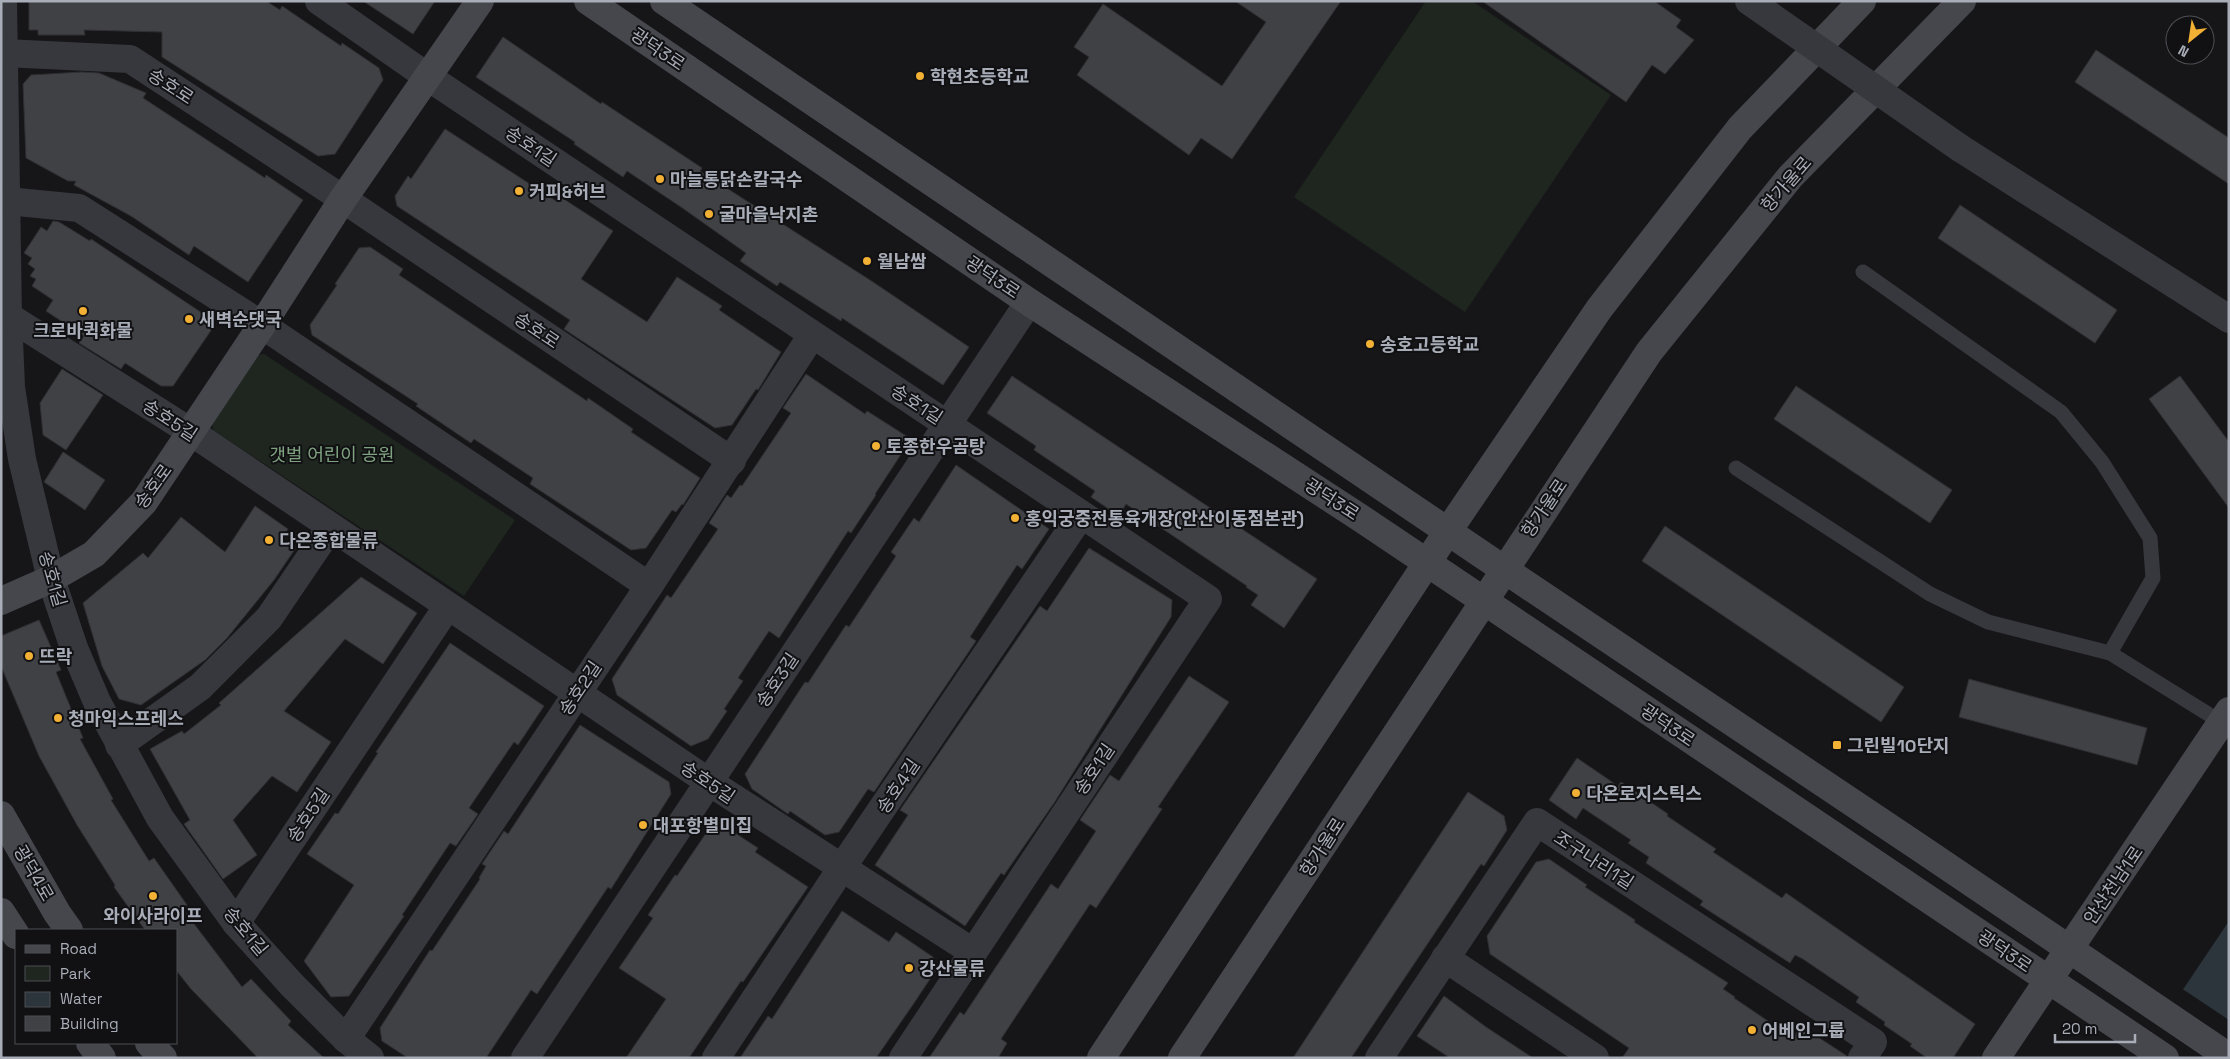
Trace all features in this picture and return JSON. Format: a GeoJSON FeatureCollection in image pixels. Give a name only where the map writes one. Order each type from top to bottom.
{"type":"FeatureCollection","features":[{"type":"Feature","properties":{"kind":"main road","name":"송호로"},"geometry":{"type":"LineString","coordinates":[[1,601],[51,579],[94,554],[144,502],[262,326],[343,199],[480,1]]}},
{"type":"Feature","properties":{"kind":"main road","name":"광덕3로"},"geometry":{"type":"LineString","coordinates":[[588,1],[1029,302],[1428,563],[2165,1058]]}},
{"type":"Feature","properties":{"kind":"main road"},"geometry":{"type":"LineString","coordinates":[[664,1],[947,190],[1504,569],[2070,948],[2229,1058]]}},
{"type":"Feature","properties":{"kind":"main road"},"geometry":{"type":"LineString","coordinates":[[1100,1058],[1448,531],[1599,309],[1740,128],[1862,1]]}},
{"type":"Feature","properties":{"kind":"main road","name":"항가울로"},"geometry":{"type":"LineString","coordinates":[[1182,1058],[1504,569],[1655,344],[1790,177],[1962,1]]}},
{"type":"Feature","properties":{"kind":"main road","name":"안산천남1로"},"geometry":{"type":"LineString","coordinates":[[1996,1058],[2225,717]]}},
{"type":"Feature","properties":{"kind":"main road","name":"광덕4로"},"geometry":{"type":"LineString","coordinates":[[1,815],[57,913],[68,929]]}},
{"type":"Feature","properties":{"kind":"main road"},"geometry":{"type":"LineString","coordinates":[[1,912],[15,933]]}},
{"type":"Feature","properties":{"kind":"main road"},"geometry":{"type":"LineString","coordinates":[[91,1044],[102,1058]]}},
{"type":"Feature","properties":{"kind":"main road"},"geometry":{"type":"LineString","coordinates":[[150,1044],[163,1058]]}},
{"type":"Feature","properties":{"kind":"street","name":"송호1길"},"geometry":{"type":"LineString","coordinates":[[4,1],[8,316],[11,387],[22,459],[51,579],[74,648],[96,702],[160,818],[236,923],[292,985],[346,1039],[370,1058]]}},
{"type":"Feature","properties":{"kind":"street","name":"송호1길"},"geometry":{"type":"LineString","coordinates":[[319,1],[428,77],[1208,599],[903,1058]]}},
{"type":"Feature","properties":{"kind":"street"},"geometry":{"type":"LineString","coordinates":[[1749,1],[1960,148],[2229,320]]}},
{"type":"Feature","properties":{"kind":"street","name":"송호로"},"geometry":{"type":"LineString","coordinates":[[4,53],[130,59],[343,199],[732,461]]}},
{"type":"Feature","properties":{"kind":"street"},"geometry":{"type":"LineString","coordinates":[[7,201],[79,208],[262,326],[649,586]]}},
{"type":"Feature","properties":{"kind":"street","name":"송호3길"},"geometry":{"type":"LineString","coordinates":[[525,1058],[1029,302]]}},
{"type":"Feature","properties":{"kind":"street","name":"송호5길"},"geometry":{"type":"LineString","coordinates":[[8,316],[190,432],[447,607],[841,869],[973,952]]}},
{"type":"Feature","properties":{"kind":"street","name":"송호2길"},"geometry":{"type":"LineString","coordinates":[[346,1039],[732,461],[812,335]]}},
{"type":"Feature","properties":{"kind":"street","name":"송호4길"},"geometry":{"type":"LineString","coordinates":[[716,1058],[841,869],[1081,515]]}},
{"type":"Feature","properties":{"kind":"street"},"geometry":{"type":"LineString","coordinates":[[119,745],[200,687],[269,618],[330,528]]}},
{"type":"Feature","properties":{"kind":"street","name":"송호5길"},"geometry":{"type":"LineString","coordinates":[[236,923],[447,607]]}},
{"type":"Feature","properties":{"kind":"street","name":"조구나리1길"},"geometry":{"type":"LineString","coordinates":[[1379,1058],[1536,822],[1873,1042],[1862,1058]]}},
{"type":"Feature","properties":{"kind":"street"},"geometry":{"type":"LineString","coordinates":[[1445,958],[1566,1050],[1595,1058]]}},
{"type":"Feature","properties":{"kind":"lane"},"geometry":{"type":"LineString","coordinates":[[1863,272],[2061,412],[2102,462],[2150,538],[2153,578],[2110,653]]}},
{"type":"Feature","properties":{"kind":"lane"},"geometry":{"type":"LineString","coordinates":[[1736,468],[1930,594],[1988,622],[2110,653],[2225,717]]}},
{"type":"Feature","properties":{"kind":"green space"},"geometry":{"type":"Polygon","coordinates":[[[1426,1],[1472,1],[1611,95],[1465,312],[1294,197],[1426,1]]]}},
{"type":"Feature","properties":{"kind":"green space","name":"갯벌 어린이 공원"},"geometry":{"type":"Polygon","coordinates":[[[264,354],[515,520],[464,596],[213,430],[211,417],[251,356],[264,354]]]}},
{"type":"Feature","properties":{"kind":"water"},"geometry":{"type":"Polygon","coordinates":[[[2229,921],[2229,1027],[2137,1058],[2229,921]]]}},
{"type":"Feature","properties":{"kind":"pier"},"geometry":{"type":"Polygon","coordinates":[[[2181,988],[2229,1020],[2229,1032],[2211,1058],[2135,1058],[2181,988]]]}},
{"type":"Feature","properties":{"kind":"building"},"geometry":{"type":"Polygon","coordinates":[[[29,1],[266,1],[280,10],[282,6],[341,46],[342,43],[379,68],[383,80],[335,154],[318,156],[162,57],[162,32],[84,30],[85,35],[38,35],[38,30],[29,30],[29,1]]]}},
{"type":"Feature","properties":{"kind":"building"},"geometry":{"type":"Polygon","coordinates":[[[363,1],[435,1],[413,34],[363,1]]]}},
{"type":"Feature","properties":{"kind":"building"},"geometry":{"type":"Polygon","coordinates":[[[1235,1],[1341,1],[1232,159],[1201,138],[1189,155],[1077,75],[1089,57],[1074,47],[1103,4],[1222,86],[1266,22],[1235,1]]]}},
{"type":"Feature","properties":{"kind":"building"},"geometry":{"type":"Polygon","coordinates":[[[1482,1],[1654,1],[1681,20],[1676,27],[1694,40],[1665,74],[1652,65],[1626,102],[1482,1]]]}},
{"type":"Feature","properties":{"kind":"building"},"geometry":{"type":"Polygon","coordinates":[[[503,37],[601,104],[602,102],[702,168],[700,171],[873,282],[969,347],[943,385],[842,318],[841,321],[780,282],[777,286],[740,261],[746,253],[681,207],[627,171],[623,177],[574,144],[575,142],[476,77],[503,37]]]}},
{"type":"Feature","properties":{"kind":"building"},"geometry":{"type":"Polygon","coordinates":[[[2096,50],[2229,138],[2229,184],[2075,82],[2096,50]]]}},
{"type":"Feature","properties":{"kind":"building"},"geometry":{"type":"Polygon","coordinates":[[[99,73],[146,93],[143,98],[265,178],[266,175],[303,200],[248,282],[194,246],[189,255],[131,216],[74,185],[76,181],[68,181],[26,158],[23,84],[31,75],[99,73]]]}},
{"type":"Feature","properties":{"kind":"building"},"geometry":{"type":"Polygon","coordinates":[[[445,129],[556,201],[559,196],[613,231],[581,279],[647,322],[677,277],[722,306],[719,310],[781,352],[758,390],[756,389],[732,425],[715,428],[564,329],[570,320],[397,206],[395,196],[408,176],[411,179],[445,129]]]}},
{"type":"Feature","properties":{"kind":"building"},"geometry":{"type":"Polygon","coordinates":[[[1960,205],[2117,310],[2095,343],[1938,238],[1960,205]]]}},
{"type":"Feature","properties":{"kind":"building"},"geometry":{"type":"Polygon","coordinates":[[[53,221],[59,222],[90,241],[91,239],[208,317],[212,329],[173,386],[161,386],[125,363],[121,369],[79,343],[84,336],[46,311],[53,300],[32,286],[36,279],[30,276],[35,269],[28,264],[32,258],[24,253],[41,227],[47,231],[53,221]]]}},
{"type":"Feature","properties":{"kind":"building"},"geometry":{"type":"Polygon","coordinates":[[[370,247],[403,269],[399,275],[587,401],[588,398],[633,429],[631,432],[700,478],[683,505],[676,512],[672,510],[646,548],[631,550],[530,484],[533,478],[474,439],[471,443],[416,406],[418,404],[312,335],[310,325],[337,285],[335,284],[359,248],[370,247]]]}},
{"type":"Feature","properties":{"kind":"building"},"geometry":{"type":"Polygon","coordinates":[[[62,369],[103,395],[66,450],[43,435],[40,403],[62,369]]]}},
{"type":"Feature","properties":{"kind":"building"},"geometry":{"type":"Polygon","coordinates":[[[806,374],[865,414],[867,411],[911,439],[851,533],[848,531],[779,638],[769,631],[738,678],[743,681],[724,709],[727,711],[708,739],[691,746],[617,695],[612,679],[667,595],[671,598],[718,529],[709,523],[727,495],[731,498],[740,485],[742,486],[791,413],[783,408],[806,374]]]}},
{"type":"Feature","properties":{"kind":"building"},"geometry":{"type":"Polygon","coordinates":[[[1012,376],[1317,579],[1284,628],[1251,605],[1258,595],[1247,586],[1126,504],[1119,516],[1091,497],[1095,491],[1034,450],[1036,446],[987,413],[1012,376]]]}},
{"type":"Feature","properties":{"kind":"building"},"geometry":{"type":"Polygon","coordinates":[[[2180,376],[2229,442],[2229,508],[2149,399],[2180,376]]]}},
{"type":"Feature","properties":{"kind":"building"},"geometry":{"type":"Polygon","coordinates":[[[1796,386],[1952,490],[1930,523],[1774,419],[1796,386]]]}},
{"type":"Feature","properties":{"kind":"building"},"geometry":{"type":"Polygon","coordinates":[[[63,452],[105,480],[85,510],[44,482],[63,452]]]}},
{"type":"Feature","properties":{"kind":"building"},"geometry":{"type":"Polygon","coordinates":[[[956,465],[1049,529],[1022,569],[1017,565],[970,637],[976,641],[874,792],[868,789],[839,832],[825,835],[790,811],[788,814],[752,789],[745,774],[805,682],[808,683],[846,625],[849,627],[896,556],[891,552],[914,518],[919,522],[956,465]]]}},
{"type":"Feature","properties":{"kind":"building"},"geometry":{"type":"Polygon","coordinates":[[[255,506],[288,529],[281,539],[295,549],[274,580],[227,638],[205,660],[141,705],[119,699],[102,666],[83,603],[143,553],[148,558],[181,517],[225,552],[255,506]]]}},
{"type":"Feature","properties":{"kind":"building"},"geometry":{"type":"Polygon","coordinates":[[[1665,526],[1904,687],[1881,722],[1642,561],[1665,526]]]}},
{"type":"Feature","properties":{"kind":"building"},"geometry":{"type":"Polygon","coordinates":[[[1089,548],[1172,600],[1171,617],[1054,803],[1004,875],[1001,873],[965,926],[875,865],[908,815],[900,810],[1040,606],[1047,611],[1089,548]]]}},
{"type":"Feature","properties":{"kind":"building"},"geometry":{"type":"Polygon","coordinates":[[[361,577],[417,613],[383,664],[345,639],[284,711],[331,742],[297,792],[272,776],[233,820],[257,855],[223,879],[184,824],[190,820],[150,749],[182,731],[184,734],[221,705],[219,703],[361,577]]]}},
{"type":"Feature","properties":{"kind":"building"},"geometry":{"type":"Polygon","coordinates":[[[39,620],[61,670],[56,672],[83,738],[80,739],[113,799],[111,800],[149,861],[154,858],[187,905],[182,908],[242,987],[251,979],[291,1021],[288,1025],[324,1058],[258,1058],[191,989],[178,973],[178,929],[144,929],[114,887],[115,885],[77,825],[39,756],[1,666],[1,636],[39,620]]]}},
{"type":"Feature","properties":{"kind":"building"},"geometry":{"type":"Polygon","coordinates":[[[450,643],[544,706],[518,745],[514,742],[469,808],[478,814],[456,846],[450,843],[402,915],[404,916],[349,996],[331,997],[304,961],[354,885],[307,854],[335,813],[338,814],[378,753],[376,752],[450,643]]]}},
{"type":"Feature","properties":{"kind":"building"},"geometry":{"type":"Polygon","coordinates":[[[1189,676],[1229,702],[1158,807],[1162,809],[1096,908],[1090,904],[1001,1039],[1007,1043],[998,1058],[929,1058],[960,1012],[964,1015],[1051,884],[1058,889],[1096,831],[1080,820],[1110,775],[1119,781],[1189,676]]]}},
{"type":"Feature","properties":{"kind":"building"},"geometry":{"type":"Polygon","coordinates":[[[1969,679],[2147,728],[2137,765],[1959,717],[1969,679]]]}},
{"type":"Feature","properties":{"kind":"building"},"geometry":{"type":"Polygon","coordinates":[[[580,725],[669,782],[671,794],[611,889],[608,887],[537,994],[531,990],[486,1058],[408,1058],[382,1041],[380,1028],[430,950],[432,951],[480,879],[486,866],[482,864],[504,831],[508,834],[580,725]]]}},
{"type":"Feature","properties":{"kind":"building"},"geometry":{"type":"Polygon","coordinates":[[[1577,758],[1618,786],[1621,782],[1716,849],[1713,852],[1782,898],[1786,893],[1975,1024],[1953,1058],[1927,1058],[1910,1046],[1912,1044],[1884,1025],[1885,1022],[1856,1002],[1859,997],[1803,959],[1795,955],[1790,963],[1700,905],[1703,901],[1646,863],[1649,857],[1628,843],[1631,840],[1583,808],[1576,819],[1549,800],[1577,758]]]}},
{"type":"Feature","properties":{"kind":"building"},"geometry":{"type":"Polygon","coordinates":[[[1468,792],[1504,816],[1507,830],[1484,866],[1481,864],[1351,1058],[1293,1058],[1468,792]]]}},
{"type":"Feature","properties":{"kind":"building"},"geometry":{"type":"Polygon","coordinates":[[[715,820],[758,848],[755,852],[808,887],[689,1058],[626,1058],[666,999],[619,968],[653,918],[648,915],[715,820]]]}},
{"type":"Feature","properties":{"kind":"building"},"geometry":{"type":"Polygon","coordinates":[[[1549,859],[1587,885],[1585,887],[1635,920],[1634,922],[1728,983],[1723,989],[1793,1038],[1801,1026],[1847,1056],[1847,1058],[1622,1058],[1629,1048],[1490,954],[1487,936],[1536,862],[1549,859]]]}},
{"type":"Feature","properties":{"kind":"building"},"geometry":{"type":"Polygon","coordinates":[[[842,911],[889,942],[896,932],[933,957],[936,970],[876,1058],[740,1058],[768,1016],[772,1019],[842,911]]]}},
{"type":"Feature","properties":{"kind":"building"},"geometry":{"type":"Polygon","coordinates":[[[1444,996],[1533,1058],[1450,1058],[1417,1036],[1444,996]]]}},
{"type":"Feature","properties":{"kind":"place","name":"학현초등학교"},"geometry":{"type":"Point","coordinates":[920,76]}},
{"type":"Feature","properties":{"kind":"place","name":"마늘통닭손칼국수"},"geometry":{"type":"Point","coordinates":[660,179]}},
{"type":"Feature","properties":{"kind":"place","name":"커피&허브"},"geometry":{"type":"Point","coordinates":[519,191]}},
{"type":"Feature","properties":{"kind":"place","name":"굴마을낙지촌"},"geometry":{"type":"Point","coordinates":[709,214]}},
{"type":"Feature","properties":{"kind":"place","name":"월남쌈"},"geometry":{"type":"Point","coordinates":[867,261]}},
{"type":"Feature","properties":{"kind":"place","name":"크로바퀵화물"},"geometry":{"type":"Point","coordinates":[83,311]}},
{"type":"Feature","properties":{"kind":"place","name":"새벽순댓국"},"geometry":{"type":"Point","coordinates":[189,319]}},
{"type":"Feature","properties":{"kind":"place","name":"송호고등학교"},"geometry":{"type":"Point","coordinates":[1370,344]}},
{"type":"Feature","properties":{"kind":"place","name":"토종한우곰탕"},"geometry":{"type":"Point","coordinates":[876,446]}},
{"type":"Feature","properties":{"kind":"place","name":"홍익궁중전통육개장(안산이동점본관)"},"geometry":{"type":"Point","coordinates":[1015,518]}},
{"type":"Feature","properties":{"kind":"place","name":"다온종합물류"},"geometry":{"type":"Point","coordinates":[269,540]}},
{"type":"Feature","properties":{"kind":"place","name":"뜨락"},"geometry":{"type":"Point","coordinates":[29,656]}},
{"type":"Feature","properties":{"kind":"place","name":"청마익스프레스"},"geometry":{"type":"Point","coordinates":[58,718]}},
{"type":"Feature","properties":{"kind":"place","name":"그린빌10단지"},"geometry":{"type":"Point","coordinates":[1837,745]}},
{"type":"Feature","properties":{"kind":"place","name":"다온로지스틱스"},"geometry":{"type":"Point","coordinates":[1576,793]}},
{"type":"Feature","properties":{"kind":"place","name":"대포항별미집"},"geometry":{"type":"Point","coordinates":[643,825]}},
{"type":"Feature","properties":{"kind":"place","name":"와이사라이프"},"geometry":{"type":"Point","coordinates":[153,896]}},
{"type":"Feature","properties":{"kind":"place","name":"강산물류"},"geometry":{"type":"Point","coordinates":[909,968]}},
{"type":"Feature","properties":{"kind":"place","name":"어베인그룹"},"geometry":{"type":"Point","coordinates":[1752,1030]}}]}
